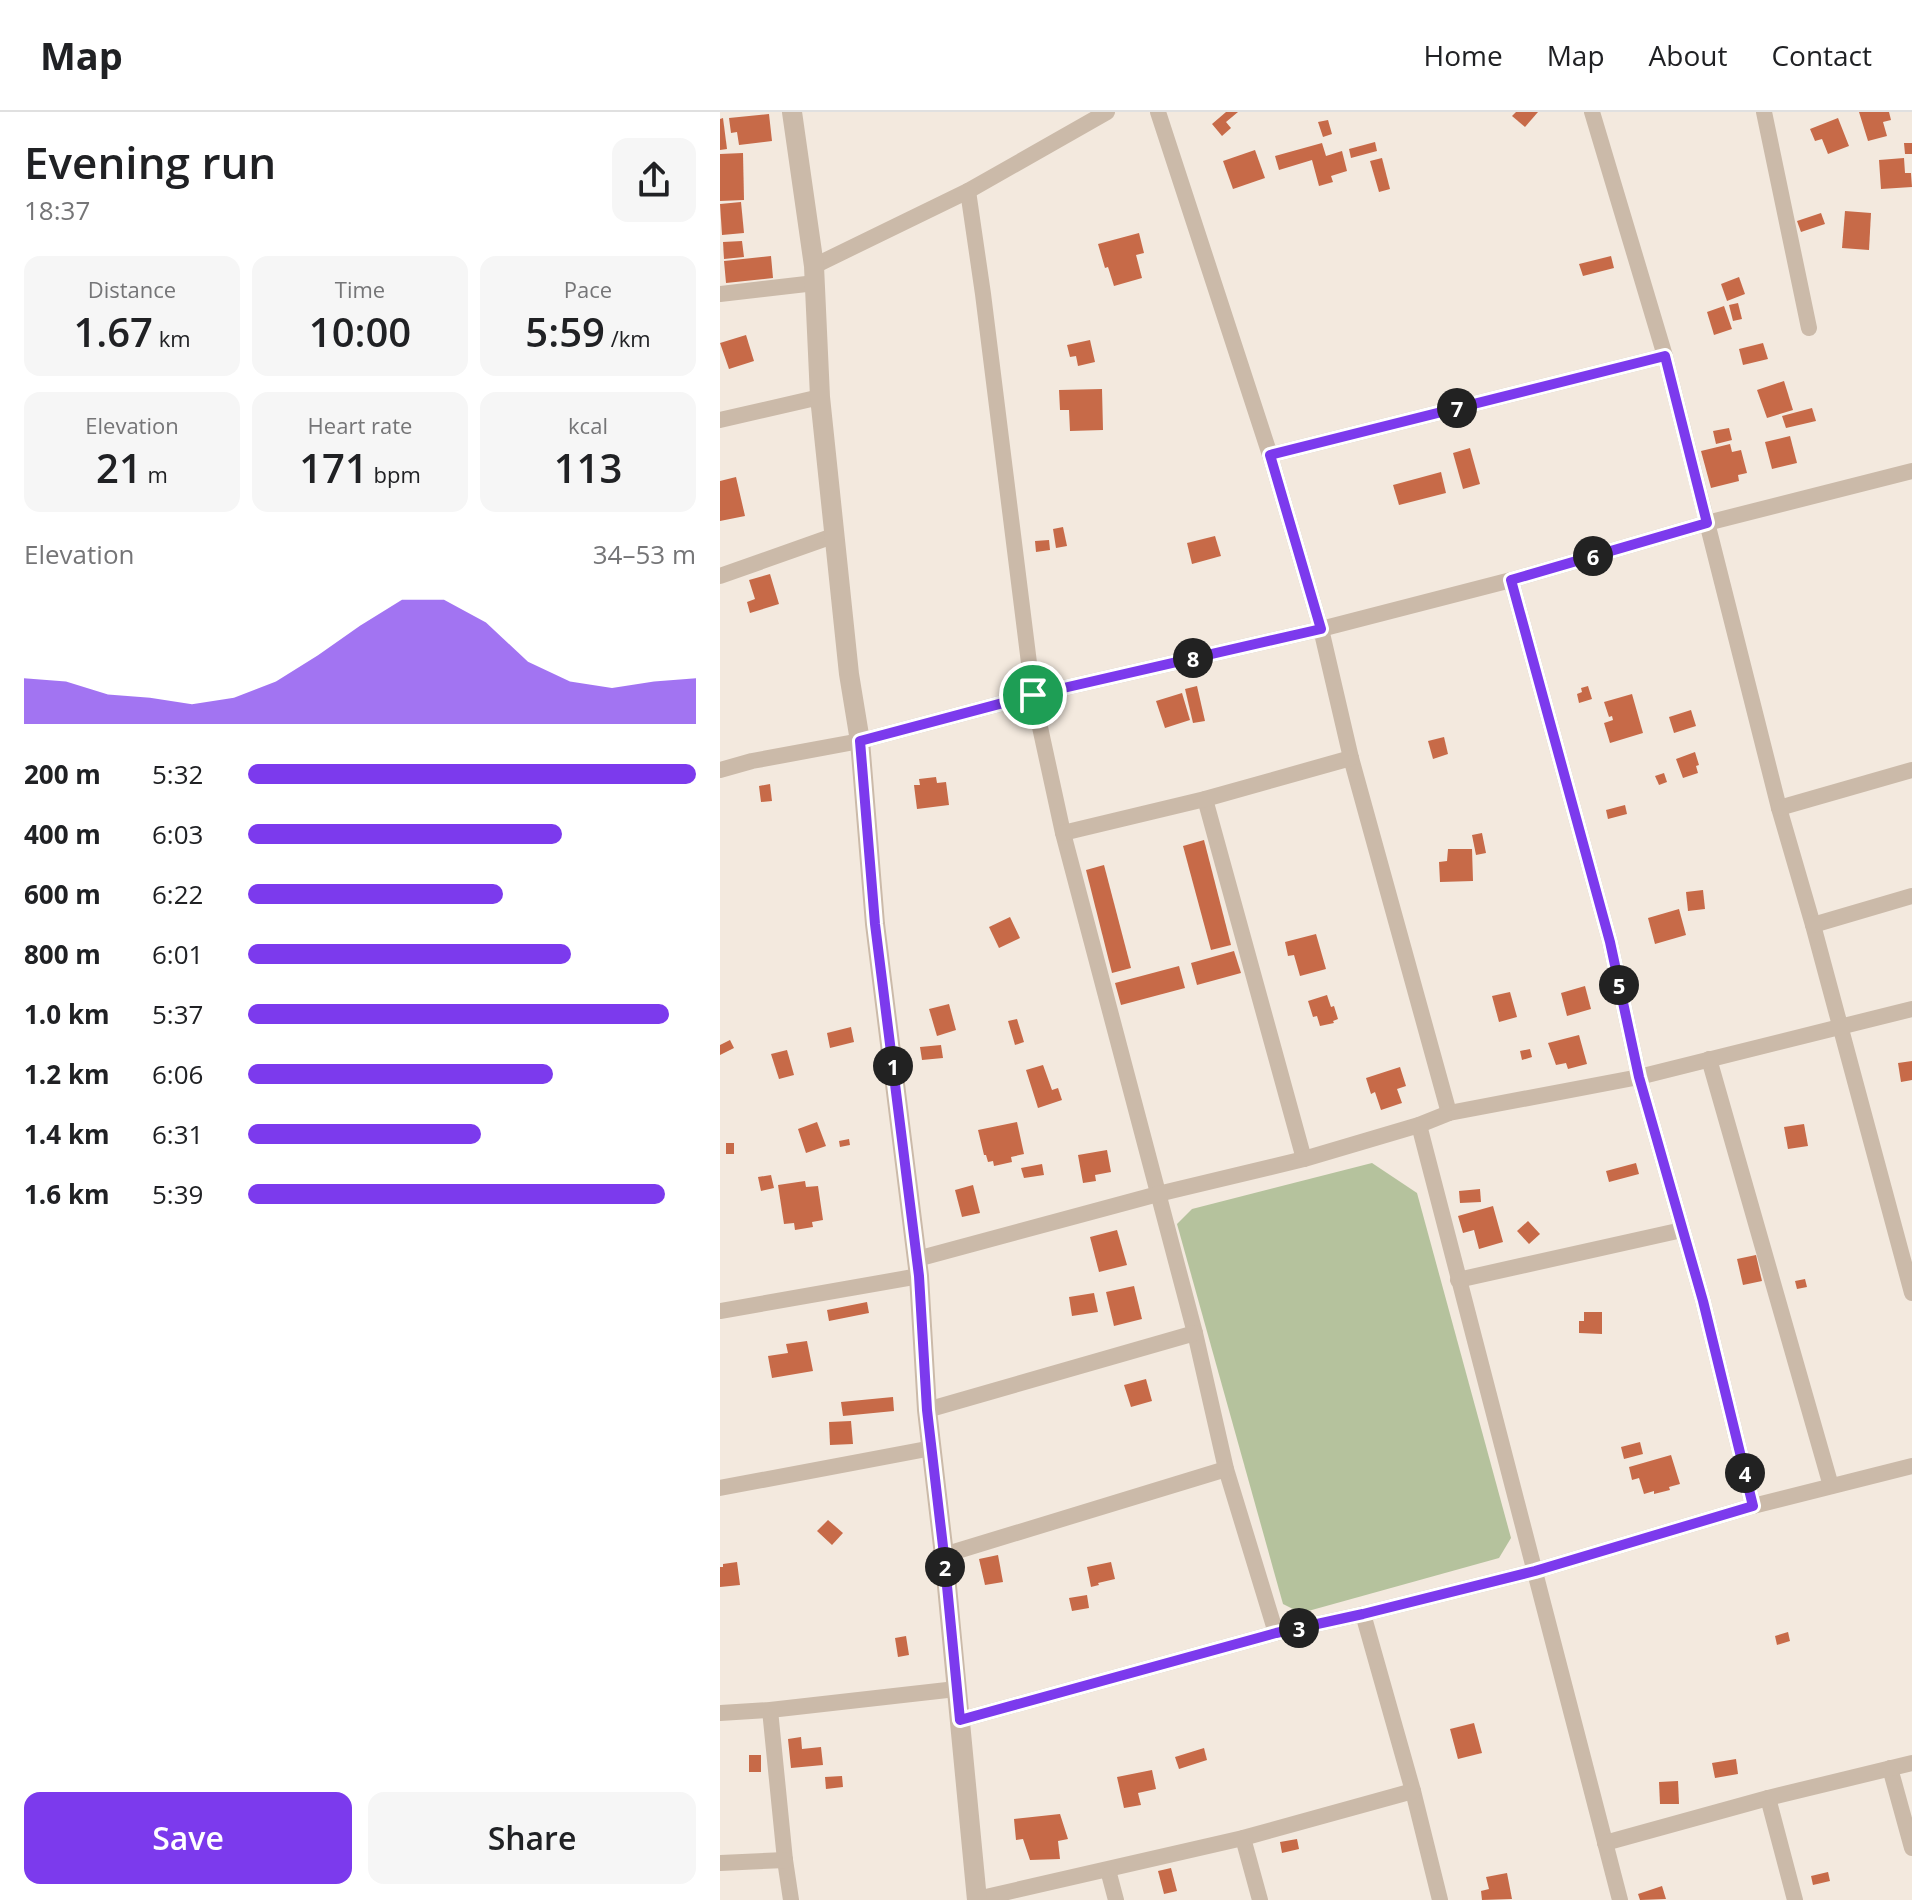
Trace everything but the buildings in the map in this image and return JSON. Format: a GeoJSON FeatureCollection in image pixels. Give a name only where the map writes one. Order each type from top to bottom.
{"type":"FeatureCollection","features":[{"type":"Feature","properties":{"kind":"street"},"geometry":{"type":"LineString","coordinates":[[792,112],[815,274],[820,397],[849,674],[860,741],[875,924],[918,1267],[927,1410],[977,1899],[1243,1838],[1413,1791]]}},
{"type":"Feature","properties":{"kind":"street"},"geometry":{"type":"LineString","coordinates":[[720,294],[815,274],[1107,112]]}},
{"type":"Feature","properties":{"kind":"street"},"geometry":{"type":"LineString","coordinates":[[1158,112],[1270,455],[1321,629],[1351,758],[1449,1113]]}},
{"type":"Feature","properties":{"kind":"street"},"geometry":{"type":"LineString","coordinates":[[1592,112],[1665,356],[1779,808],[1912,1293]]}},
{"type":"Feature","properties":{"kind":"street"},"geometry":{"type":"LineString","coordinates":[[1764,112],[1809,328]]}},
{"type":"Feature","properties":{"kind":"street"},"geometry":{"type":"LineString","coordinates":[[968,191],[1033,695],[1063,833],[1195,1333],[1226,1469],[1276,1633]]}},
{"type":"Feature","properties":{"kind":"street"},"geometry":{"type":"LineString","coordinates":[[1270,455],[1665,356]]}},
{"type":"Feature","properties":{"kind":"street"},"geometry":{"type":"LineString","coordinates":[[720,420],[820,397]]}},
{"type":"Feature","properties":{"kind":"street"},"geometry":{"type":"LineString","coordinates":[[720,770],[860,741],[1033,695],[1321,629],[1511,580],[1707,523],[1912,471]]}},
{"type":"Feature","properties":{"kind":"street"},"geometry":{"type":"LineString","coordinates":[[720,576],[833,536]]}},
{"type":"Feature","properties":{"kind":"street"},"geometry":{"type":"LineString","coordinates":[[1511,580],[1610,942],[1639,1077],[1703,1301],[1753,1506]]}},
{"type":"Feature","properties":{"kind":"street"},"geometry":{"type":"LineString","coordinates":[[1063,833],[1205,799],[1351,758]]}},
{"type":"Feature","properties":{"kind":"street"},"geometry":{"type":"LineString","coordinates":[[1779,808],[1912,770]]}},
{"type":"Feature","properties":{"kind":"street"},"geometry":{"type":"LineString","coordinates":[[1205,799],[1304,1159]]}},
{"type":"Feature","properties":{"kind":"street"},"geometry":{"type":"LineString","coordinates":[[1813,925],[1912,896]]}},
{"type":"Feature","properties":{"kind":"street"},"geometry":{"type":"LineString","coordinates":[[720,1311],[918,1267],[1158,1194],[1304,1159],[1449,1113],[1639,1077],[1912,1009]]}},
{"type":"Feature","properties":{"kind":"street"},"geometry":{"type":"LineString","coordinates":[[1709,1059],[1831,1486]]}},
{"type":"Feature","properties":{"kind":"street"},"geometry":{"type":"LineString","coordinates":[[1419,1125],[1620,1900]]}},
{"type":"Feature","properties":{"kind":"street"},"geometry":{"type":"LineString","coordinates":[[1458,1280],[1682,1230]]}},
{"type":"Feature","properties":{"kind":"street"},"geometry":{"type":"LineString","coordinates":[[927,1410],[1195,1333]]}},
{"type":"Feature","properties":{"kind":"street"},"geometry":{"type":"LineString","coordinates":[[720,1488],[932,1448]]}},
{"type":"Feature","properties":{"kind":"street"},"geometry":{"type":"LineString","coordinates":[[960,1720],[1276,1633],[1535,1571],[1753,1506],[1912,1466]]}},
{"type":"Feature","properties":{"kind":"street"},"geometry":{"type":"LineString","coordinates":[[944,1555],[1226,1469]]}},
{"type":"Feature","properties":{"kind":"street"},"geometry":{"type":"LineString","coordinates":[[1363,1614],[1440,1900]]}},
{"type":"Feature","properties":{"kind":"street"},"geometry":{"type":"LineString","coordinates":[[720,1713],[956,1689]]}},
{"type":"Feature","properties":{"kind":"street"},"geometry":{"type":"LineString","coordinates":[[770,1710],[791,1900]]}},
{"type":"Feature","properties":{"kind":"street"},"geometry":{"type":"LineString","coordinates":[[1605,1843],[1768,1798],[1912,1763]]}},
{"type":"Feature","properties":{"kind":"street"},"geometry":{"type":"LineString","coordinates":[[1890,1768],[1912,1848]]}},
{"type":"Feature","properties":{"kind":"street"},"geometry":{"type":"LineString","coordinates":[[1768,1798],[1795,1900]]}},
{"type":"Feature","properties":{"kind":"street"},"geometry":{"type":"LineString","coordinates":[[1243,1838],[1260,1900]]}},
{"type":"Feature","properties":{"kind":"street"},"geometry":{"type":"LineString","coordinates":[[720,1863],[785,1860]]}},
{"type":"Feature","properties":{"kind":"street"},"geometry":{"type":"LineString","coordinates":[[1108,1870],[1116,1900]]}},
{"type":"Feature","properties":{"kind":"green space"},"geometry":{"type":"Polygon","coordinates":[[[1372,1163],[1417,1193],[1511,1538],[1499,1558],[1301,1613],[1283,1604],[1177,1224],[1192,1209],[1372,1163]]]}},
{"type":"Feature","properties":{"kind":"route"},"geometry":{"type":"LineString","coordinates":[[1665,356],[1707,523],[1511,580],[1610,942],[1639,1077],[1703,1301],[1753,1506],[1535,1571],[1276,1633],[960,1720],[927,1410],[919,1276],[875,924],[860,741],[1033,695],[1321,629],[1270,455],[1665,356]]}}]}
